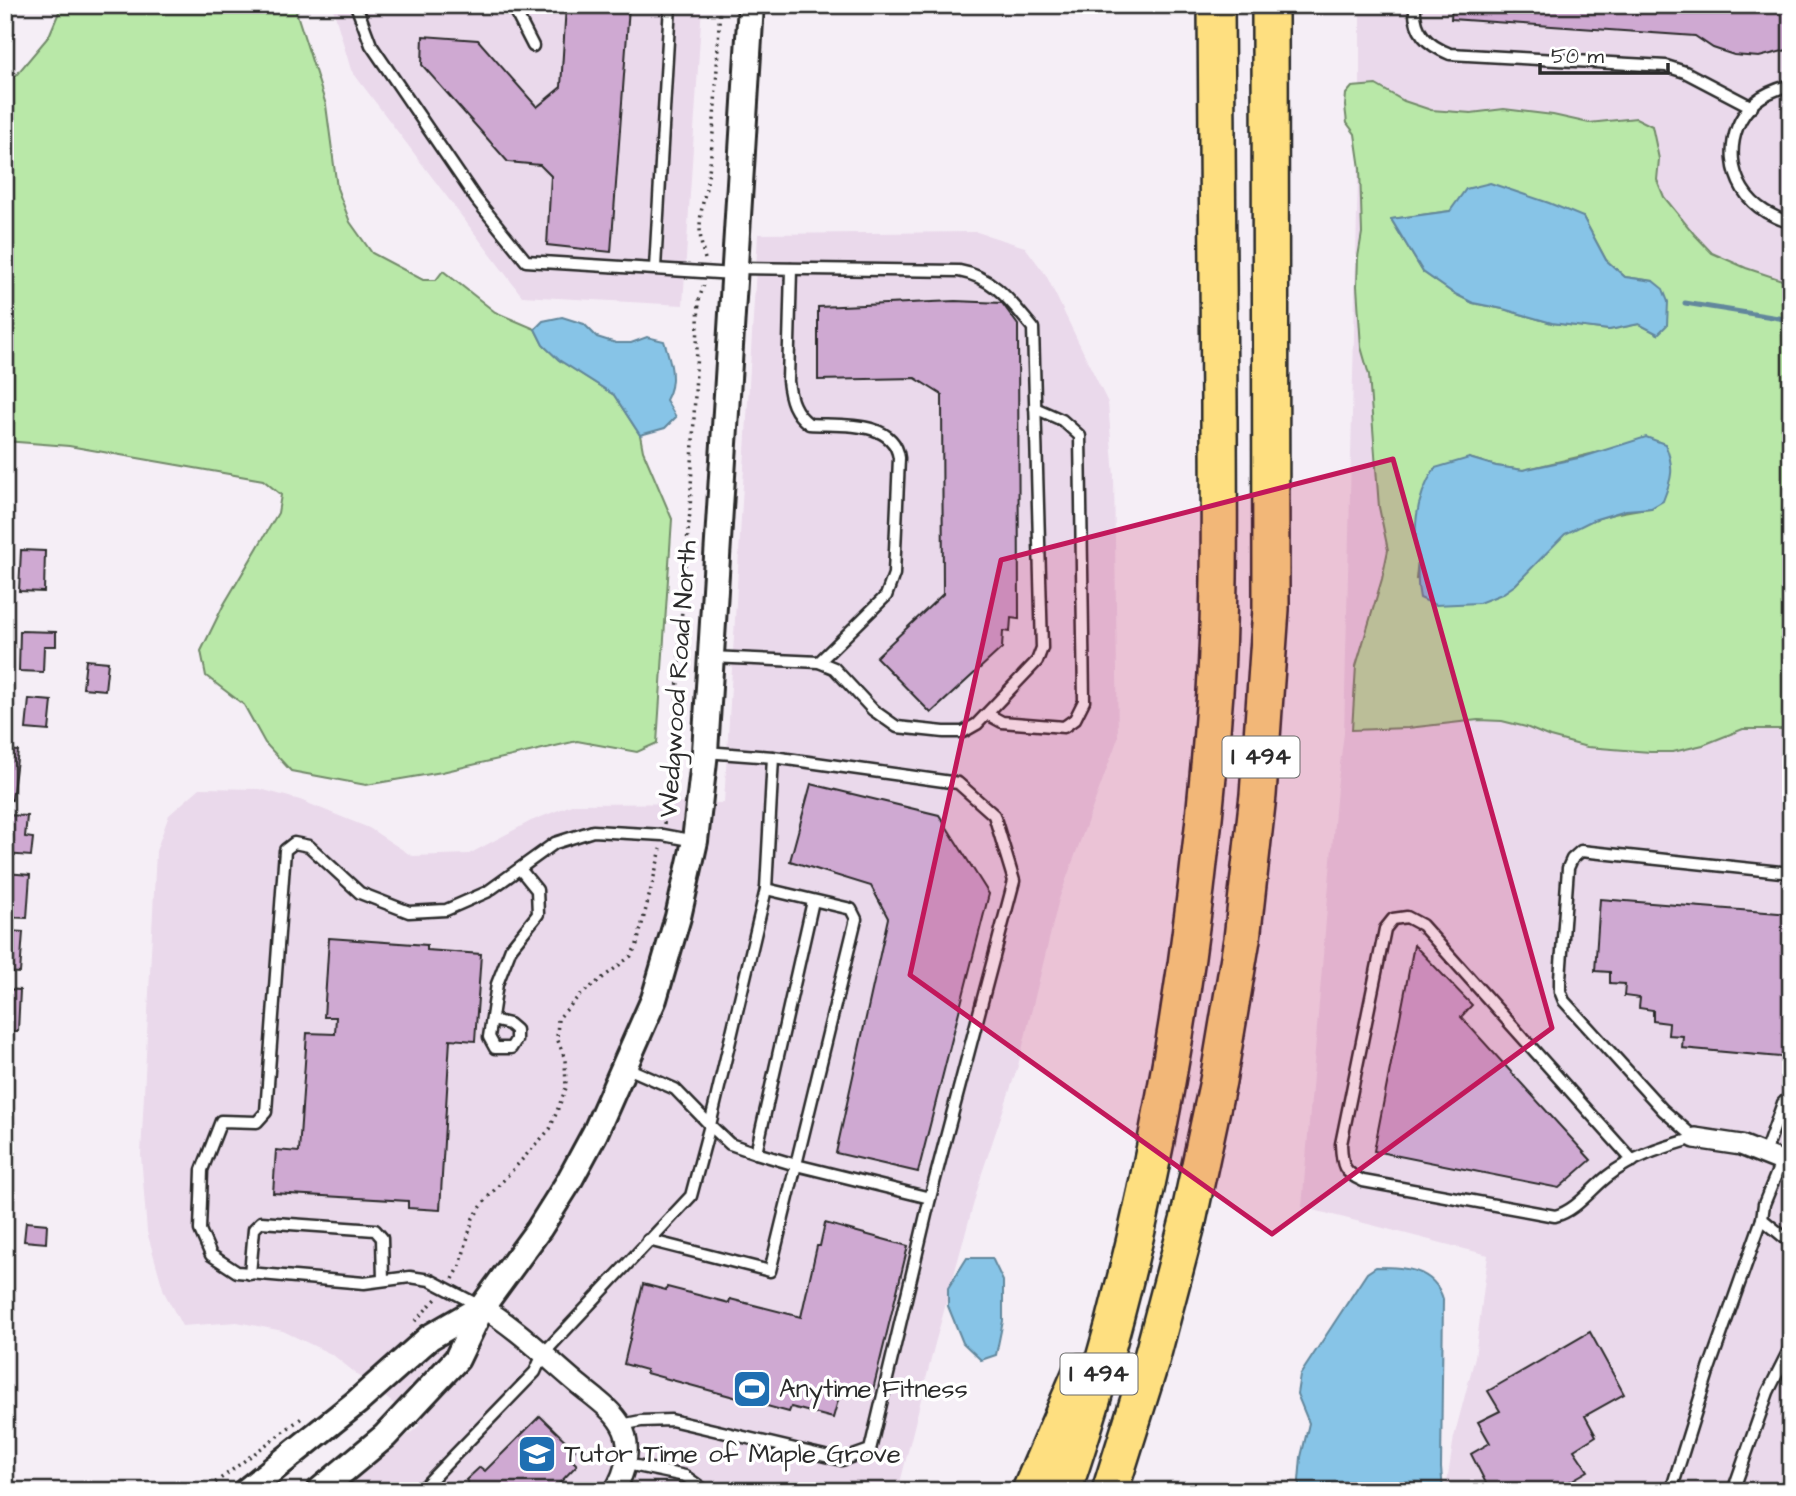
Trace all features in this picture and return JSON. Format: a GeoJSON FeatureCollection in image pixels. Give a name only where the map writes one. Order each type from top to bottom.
{"type":"FeatureCollection","features":[{"type":"Feature","properties":{"kind":"highway","name":"I 494"},"geometry":{"type":"LineString","coordinates":[[1063,1491],[1083,1434],[1131,1256],[1168,1076],[1196,889],[1215,689],[1219,548],[1216,5]]}},
{"type":"Feature","properties":{"kind":"highway","name":"I 494"},"geometry":{"type":"LineString","coordinates":[[1110,1491],[1151,1361],[1188,1221],[1224,1045],[1242,939],[1257,808],[1271,609],[1270,5]]}},
{"type":"Feature","properties":{"kind":"highway"},"geometry":{"type":"LineString","coordinates":[[1136,1491],[1195,1247],[1224,1045]]}},
{"type":"Feature","properties":{"kind":"highway"},"geometry":{"type":"LineString","coordinates":[[1030,1491],[1131,1256]]}},
{"type":"Feature","properties":{"kind":"street","name":"Wedgwood Road North"},"geometry":{"type":"LineString","coordinates":[[319,1491],[385,1436],[457,1359],[482,1307],[539,1229],[568,1183],[595,1133],[654,999],[678,917],[695,841],[705,752],[751,5]]}},
{"type":"Feature","properties":{"kind":"street"},"geometry":{"type":"LineString","coordinates":[[1695,1138],[1741,1145],[1779,1159]]}},
{"type":"Feature","properties":{"kind":"street","name":"Wedgwood Road North"},"geometry":{"type":"LineString","coordinates":[[246,1491],[357,1402],[430,1337],[482,1307]]}},
{"type":"Feature","properties":{"kind":"street"},"geometry":{"type":"LineString","coordinates":[[482,1307],[506,1322],[607,1408],[621,1426],[627,1464],[614,1491]]}},
{"type":"Feature","properties":{"kind":"lane"},"geometry":{"type":"LineString","coordinates":[[356,5],[371,45],[476,199],[526,261],[705,272],[791,269],[959,271],[976,274],[1006,295],[1033,328],[1042,648],[1037,661],[978,724],[963,732],[898,727],[873,710],[834,668],[819,662],[711,657]]}},
{"type":"Feature","properties":{"kind":"lane"},"geometry":{"type":"LineString","coordinates":[[512,5],[533,46]]}},
{"type":"Feature","properties":{"kind":"lane"},"geometry":{"type":"LineString","coordinates":[[655,268],[670,5]]}},
{"type":"Feature","properties":{"kind":"lane"},"geometry":{"type":"LineString","coordinates":[[1415,5],[1414,16],[1420,32],[1431,47],[1450,54],[1665,66],[1685,72],[1752,107]]}},
{"type":"Feature","properties":{"kind":"lane"},"geometry":{"type":"LineString","coordinates":[[1791,85],[1757,100],[1741,119],[1733,139],[1732,162],[1739,185],[1754,205],[1783,221],[1791,222]]}},
{"type":"Feature","properties":{"kind":"lane"},"geometry":{"type":"LineString","coordinates":[[791,269],[788,381],[790,399],[795,409],[801,419],[809,424],[880,431],[890,438],[898,449],[899,458],[894,574],[886,596],[819,662]]}},
{"type":"Feature","properties":{"kind":"lane"},"geometry":{"type":"LineString","coordinates":[[987,714],[1002,722],[1064,727],[1075,719],[1084,701],[1080,436],[1062,420],[1035,408]]}},
{"type":"Feature","properties":{"kind":"lane"},"geometry":{"type":"LineString","coordinates":[[621,1426],[641,1421],[671,1420],[842,1460],[870,1450],[930,1198],[1014,881],[994,814],[958,783],[773,757],[705,752]]}},
{"type":"Feature","properties":{"kind":"lane"},"geometry":{"type":"LineString","coordinates":[[420,1491],[535,1372],[543,1354],[691,1196],[766,889],[773,757]]}},
{"type":"Feature","properties":{"kind":"lane"},"geometry":{"type":"LineString","coordinates":[[482,1307],[430,1280],[410,1277],[364,1283],[237,1272],[211,1255],[200,1230],[202,1170],[221,1121],[257,1122],[266,1112],[285,850],[295,843],[309,846],[360,893],[409,912],[446,910],[487,892],[555,843],[593,831],[663,835],[695,841]]}},
{"type":"Feature","properties":{"kind":"lane"},"geometry":{"type":"LineString","coordinates":[[1695,1138],[1663,1110],[1564,1002],[1560,979],[1572,859],[1581,851],[1791,873]]}},
{"type":"Feature","properties":{"kind":"lane"},"geometry":{"type":"LineString","coordinates":[[492,1020],[498,984],[511,948],[538,914],[537,890],[520,869]]}},
{"type":"Feature","properties":{"kind":"lane"},"geometry":{"type":"LineString","coordinates":[[648,1240],[770,1270],[856,919],[851,909],[766,889]]}},
{"type":"Feature","properties":{"kind":"lane"},"geometry":{"type":"LineString","coordinates":[[756,1153],[813,901]]}},
{"type":"Feature","properties":{"kind":"lane"},"geometry":{"type":"LineString","coordinates":[[1633,1161],[1422,925],[1406,917],[1393,919],[1385,929],[1340,1144],[1342,1162],[1348,1174],[1363,1181],[1555,1216],[1566,1213],[1609,1174],[1633,1161],[1653,1150],[1695,1138]]}},
{"type":"Feature","properties":{"kind":"lane"},"geometry":{"type":"LineString","coordinates":[[625,1067],[675,1090],[730,1144],[796,1165],[930,1198]]}},
{"type":"Feature","properties":{"kind":"lane"},"geometry":{"type":"LineString","coordinates":[[1671,1491],[1709,1369],[1762,1219],[1764,1204],[1779,1159],[1783,1102],[1791,1095]]}},
{"type":"Feature","properties":{"kind":"lane"},"geometry":{"type":"LineString","coordinates":[[1762,1219],[1791,1243]]}},
{"type":"Feature","properties":{"kind":"lane"},"geometry":{"type":"LineString","coordinates":[[250,1273],[254,1229],[261,1222],[375,1230],[382,1238],[383,1280]]}},
{"type":"Feature","properties":{"kind":"lane"},"geometry":{"type":"LineString","coordinates":[[1733,1491],[1768,1392],[1791,1346]]}},
{"type":"Feature","properties":{"kind":"lane"},"geometry":{"type":"LineString","coordinates":[[627,1464],[685,1476],[706,1491]]}},
{"type":"Feature","properties":{"kind":"path"},"geometry":{"type":"LineString","coordinates":[[414,1321],[445,1289],[460,1266],[473,1218],[488,1197],[550,1129],[566,1088],[565,1059],[556,1038],[558,1019],[579,996],[631,957],[637,944],[663,835],[673,764],[690,512],[698,312],[706,263],[699,226],[710,164],[720,5]]}},
{"type":"Feature","properties":{"kind":"path"},"geometry":{"type":"LineString","coordinates":[[204,1491],[308,1413]]}},
{"type":"Feature","properties":{"kind":"highlighted area"},"geometry":{"type":"Polygon","coordinates":[[[1393,459],[1552,1028],[1272,1234],[910,975],[1001,560],[1393,459]]]}},
{"type":"Feature","properties":{"kind":"shaded area"},"geometry":{"type":"Polygon","coordinates":[[[332,5],[702,5],[683,305],[522,296],[351,70],[332,5]]]}},
{"type":"Feature","properties":{"kind":"shaded area"},"geometry":{"type":"Polygon","coordinates":[[[1360,5],[1791,5],[1791,1491],[1441,1491],[1446,1489],[1454,1437],[1475,1357],[1488,1255],[1302,1207],[1337,788],[1344,733],[1360,5]]]}},
{"type":"Feature","properties":{"kind":"shaded area"},"geometry":{"type":"Polygon","coordinates":[[[977,232],[1025,247],[1046,275],[1108,403],[1114,476],[1118,738],[1059,899],[1018,1066],[982,1173],[898,1491],[339,1491],[420,1425],[333,1355],[283,1331],[237,1322],[182,1326],[164,1292],[147,1232],[141,1155],[156,851],[169,815],[200,788],[260,789],[300,800],[369,828],[412,856],[469,854],[531,821],[574,804],[724,803],[758,234],[977,232]]]}},
{"type":"Feature","properties":{"kind":"green space"},"geometry":{"type":"Polygon","coordinates":[[[62,5],[294,5],[326,105],[337,188],[350,222],[372,253],[423,280],[436,280],[443,271],[495,312],[535,329],[543,345],[559,360],[614,395],[640,435],[643,451],[672,519],[657,743],[637,752],[577,741],[442,772],[366,785],[291,771],[265,743],[244,705],[206,676],[201,651],[223,606],[278,513],[281,495],[263,480],[69,446],[5,441],[5,93],[12,80],[49,36],[62,5]]]}},
{"type":"Feature","properties":{"kind":"green space"},"geometry":{"type":"Polygon","coordinates":[[[1376,85],[1404,101],[1431,110],[1471,113],[1504,109],[1589,123],[1636,118],[1652,126],[1659,159],[1657,180],[1664,197],[1694,234],[1712,253],[1791,283],[1791,729],[1743,729],[1703,745],[1673,752],[1587,747],[1502,721],[1478,720],[1408,728],[1352,730],[1356,666],[1388,550],[1379,507],[1369,375],[1361,347],[1357,286],[1362,233],[1360,168],[1355,134],[1347,123],[1345,106],[1346,94],[1352,87],[1376,85]],[[1450,211],[1391,219],[1423,272],[1453,293],[1473,303],[1552,323],[1609,330],[1639,324],[1658,334],[1653,281],[1625,277],[1606,260],[1583,217],[1450,211]],[[1612,449],[1523,470],[1469,458],[1416,542],[1416,579],[1515,585],[1552,544],[1576,527],[1607,516],[1651,508],[1612,449]]]}},
{"type":"Feature","properties":{"kind":"water"},"geometry":{"type":"Polygon","coordinates":[[[1490,183],[1583,217],[1606,260],[1625,277],[1653,281],[1663,289],[1668,302],[1667,325],[1658,334],[1639,324],[1609,330],[1552,323],[1473,303],[1423,272],[1391,219],[1450,211],[1466,189],[1490,183]]]}},
{"type":"Feature","properties":{"kind":"water"},"geometry":{"type":"Polygon","coordinates":[[[562,317],[584,324],[597,337],[616,343],[631,343],[647,337],[664,341],[671,364],[672,379],[666,400],[676,417],[665,428],[640,435],[614,395],[559,360],[543,345],[535,329],[543,321],[562,317]]]}},
{"type":"Feature","properties":{"kind":"water"},"geometry":{"type":"Polygon","coordinates":[[[1646,437],[1665,444],[1670,460],[1670,479],[1663,501],[1651,508],[1626,510],[1593,520],[1565,534],[1515,585],[1502,594],[1479,603],[1435,605],[1420,598],[1416,544],[1417,512],[1425,485],[1435,468],[1469,458],[1523,470],[1583,457],[1646,437]]]}},
{"type":"Feature","properties":{"kind":"water"},"geometry":{"type":"Polygon","coordinates":[[[967,1258],[992,1258],[1003,1281],[1003,1321],[996,1355],[981,1360],[963,1343],[948,1306],[948,1288],[967,1258]]]}},
{"type":"Feature","properties":{"kind":"water"},"geometry":{"type":"Polygon","coordinates":[[[1376,1267],[1417,1271],[1433,1281],[1443,1299],[1443,1491],[1302,1491],[1299,1481],[1301,1457],[1309,1423],[1297,1394],[1300,1375],[1367,1273],[1376,1267]]]}},
{"type":"Feature","properties":{"kind":"building"},"geometry":{"type":"Polygon","coordinates":[[[566,5],[629,7],[611,252],[547,245],[551,176],[540,165],[508,162],[422,65],[423,36],[478,40],[537,107],[561,87],[566,5]]]}},
{"type":"Feature","properties":{"kind":"building"},"geometry":{"type":"Polygon","coordinates":[[[1452,5],[1791,5],[1791,49],[1759,57],[1734,55],[1713,48],[1695,36],[1451,19],[1452,5]]]}},
{"type":"Feature","properties":{"kind":"building"},"geometry":{"type":"Polygon","coordinates":[[[955,301],[1002,303],[1018,325],[1019,619],[1011,618],[1010,632],[1003,631],[1002,648],[931,713],[876,657],[943,594],[942,395],[915,378],[818,380],[818,307],[955,301]]]}},
{"type":"Feature","properties":{"kind":"building"},"geometry":{"type":"Polygon","coordinates":[[[21,550],[45,551],[44,592],[19,591],[21,550]]]}},
{"type":"Feature","properties":{"kind":"building"},"geometry":{"type":"Polygon","coordinates":[[[20,631],[56,632],[56,646],[44,646],[43,672],[19,671],[20,631]]]}},
{"type":"Feature","properties":{"kind":"building"},"geometry":{"type":"Polygon","coordinates":[[[86,660],[108,662],[105,690],[83,688],[86,660]]]}},
{"type":"Feature","properties":{"kind":"building"},"geometry":{"type":"Polygon","coordinates":[[[29,699],[52,701],[49,731],[26,729],[29,699]]]}},
{"type":"Feature","properties":{"kind":"building"},"geometry":{"type":"Polygon","coordinates":[[[5,750],[18,751],[12,800],[5,799],[5,750]]]}},
{"type":"Feature","properties":{"kind":"building"},"geometry":{"type":"Polygon","coordinates":[[[811,784],[939,815],[989,894],[918,1172],[836,1153],[888,918],[871,886],[790,861],[811,784]]]}},
{"type":"Feature","properties":{"kind":"building"},"geometry":{"type":"Polygon","coordinates":[[[5,815],[27,816],[25,837],[33,838],[31,856],[5,854],[5,815]]]}},
{"type":"Feature","properties":{"kind":"building"},"geometry":{"type":"Polygon","coordinates":[[[5,873],[30,875],[27,918],[5,917],[5,873]]]}},
{"type":"Feature","properties":{"kind":"building"},"geometry":{"type":"Polygon","coordinates":[[[1600,899],[1791,914],[1791,1058],[1682,1048],[1683,1036],[1668,1035],[1669,1023],[1653,1021],[1653,1010],[1639,1008],[1640,998],[1624,996],[1625,984],[1610,983],[1610,972],[1595,971],[1600,899]]]}},
{"type":"Feature","properties":{"kind":"building"},"geometry":{"type":"Polygon","coordinates":[[[5,931],[23,932],[20,973],[5,972],[5,931]]]}},
{"type":"Feature","properties":{"kind":"building"},"geometry":{"type":"Polygon","coordinates":[[[329,938],[427,945],[427,950],[481,954],[475,1041],[450,1039],[440,1210],[408,1208],[408,1201],[273,1193],[276,1150],[299,1152],[307,1033],[335,1034],[336,1017],[324,1017],[329,938]]]}},
{"type":"Feature","properties":{"kind":"building"},"geometry":{"type":"Polygon","coordinates":[[[1414,945],[1472,1005],[1461,1017],[1591,1160],[1559,1188],[1374,1151],[1414,945]]]}},
{"type":"Feature","properties":{"kind":"building"},"geometry":{"type":"Polygon","coordinates":[[[5,989],[20,990],[18,1031],[5,1031],[5,989]]]}},
{"type":"Feature","properties":{"kind":"building"},"geometry":{"type":"Polygon","coordinates":[[[5,1048],[11,1048],[8,1091],[5,1091],[5,1048]]]}},
{"type":"Feature","properties":{"kind":"building"},"geometry":{"type":"Polygon","coordinates":[[[26,1222],[47,1224],[46,1243],[24,1241],[26,1222]]]}},
{"type":"Feature","properties":{"kind":"building"},"geometry":{"type":"Polygon","coordinates":[[[825,1223],[908,1246],[871,1398],[841,1390],[833,1418],[791,1407],[789,1412],[646,1373],[646,1370],[624,1364],[643,1284],[666,1290],[667,1287],[729,1303],[730,1299],[801,1317],[825,1223]]]}},
{"type":"Feature","properties":{"kind":"building"},"geometry":{"type":"Polygon","coordinates":[[[1590,1332],[1624,1394],[1585,1416],[1596,1436],[1574,1450],[1588,1471],[1553,1491],[1490,1491],[1471,1454],[1490,1443],[1478,1422],[1500,1411],[1488,1391],[1590,1332]]]}},
{"type":"Feature","properties":{"kind":"building","name":"Tutor Time of Maple Grove"},"geometry":{"type":"Polygon","coordinates":[[[540,1416],[575,1450],[569,1457],[577,1465],[552,1491],[465,1491],[470,1486],[466,1480],[480,1467],[485,1471],[540,1416]]]}},
{"type":"Feature","properties":{"kind":"waterway"},"geometry":{"type":"LineString","coordinates":[[1685,303],[1791,320]]}},
{"type":"Feature","properties":{"kind":"place","name":"Anytime Fitness"},"geometry":{"type":"Point","coordinates":[752,1389]}},
{"type":"Feature","properties":{"kind":"place","name":"Tutor Time of Maple Grove"},"geometry":{"type":"Point","coordinates":[537,1454]}}]}
